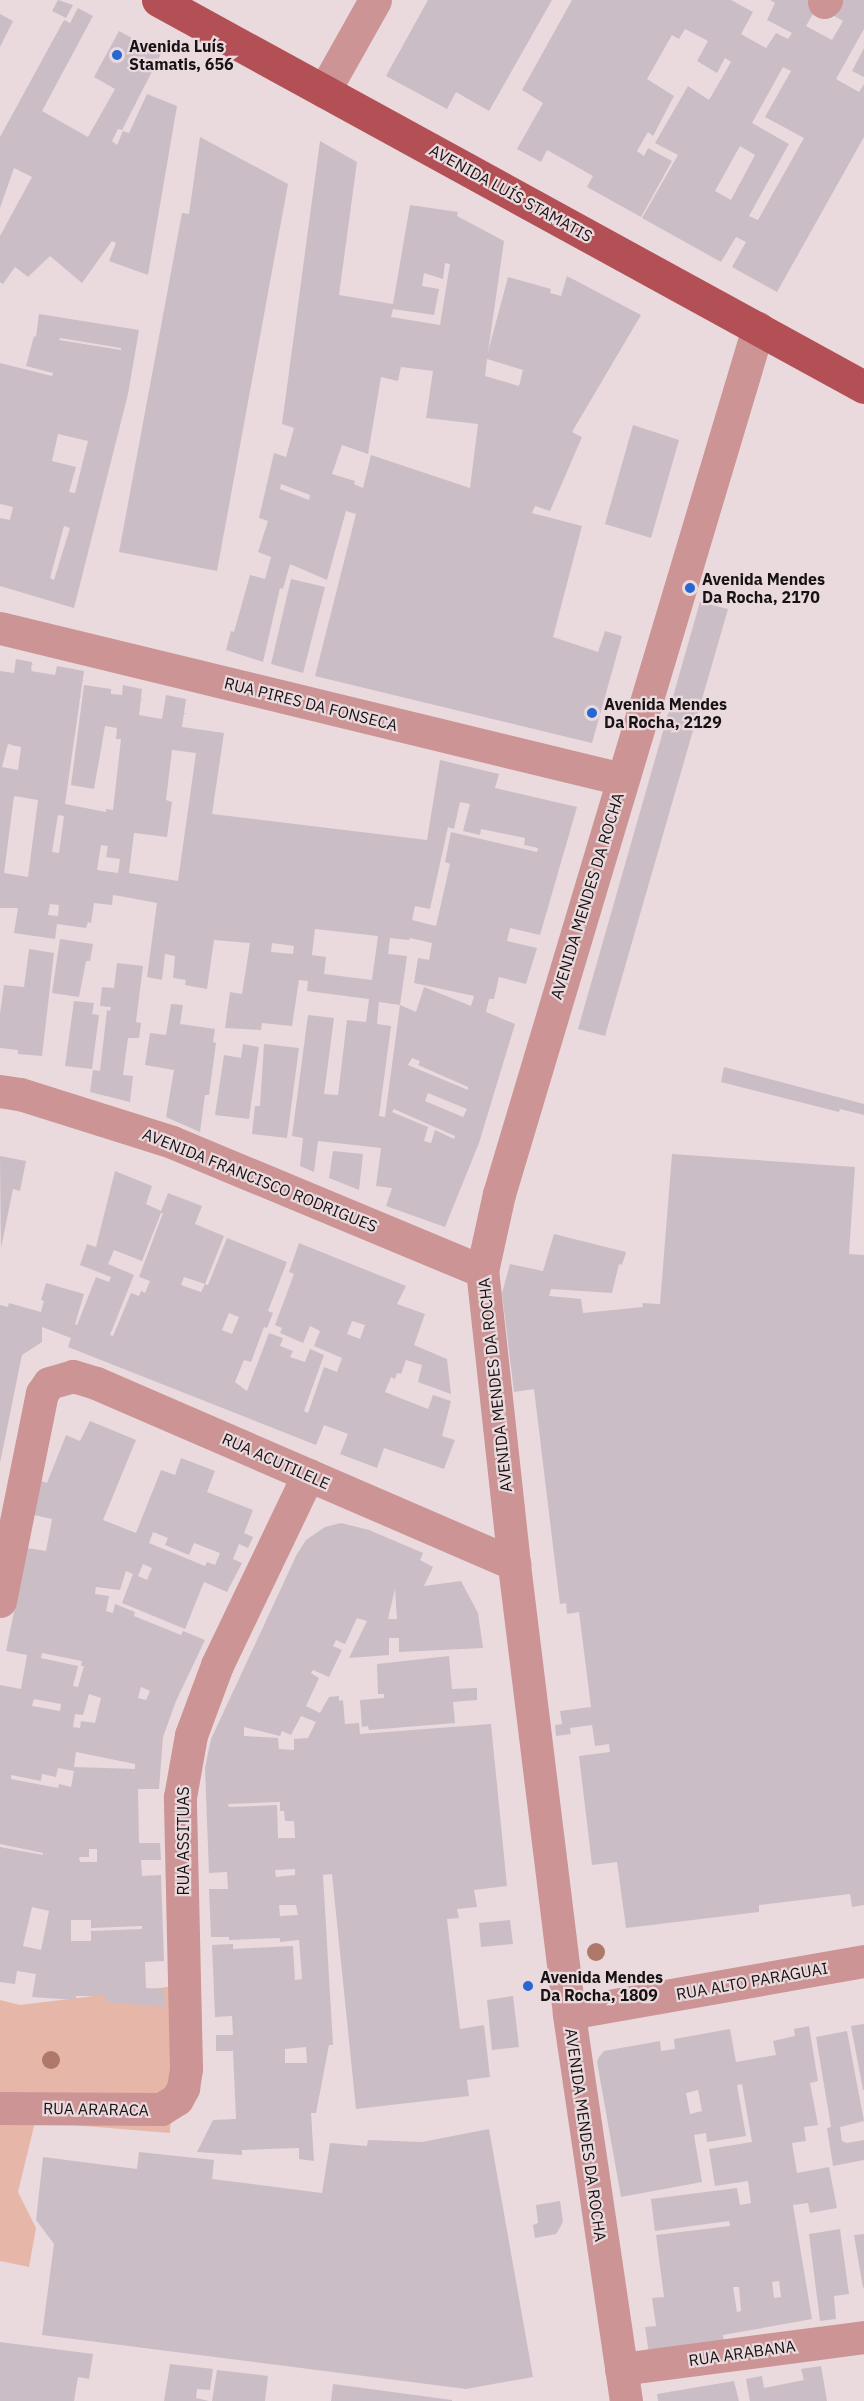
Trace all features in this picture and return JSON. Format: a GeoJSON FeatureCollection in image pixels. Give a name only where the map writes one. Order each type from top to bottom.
{"type":"FeatureCollection","features":[{"type":"Feature","properties":{"kind":"main road","name":"AVENIDA LUÍS STAMATIS"},"geometry":{"type":"LineString","coordinates":[[158,0],[864,387]]}},
{"type":"Feature","properties":{"kind":"street"},"geometry":{"type":"LineString","coordinates":[[324,91],[375,0]]}},
{"type":"Feature","properties":{"kind":"street","name":"AVENIDA MENDES DA ROCHA"},"geometry":{"type":"LineString","coordinates":[[626,2401],[568,2013],[514,1564],[482,1271],[499,1194],[758,328]]}},
{"type":"Feature","properties":{"kind":"street","name":"RUA PIRES DA FONSECA"},"geometry":{"type":"LineString","coordinates":[[0,628],[622,779]]}},
{"type":"Feature","properties":{"kind":"street","name":"AVENIDA FRANCISCO RODRIGUES"},"geometry":{"type":"LineString","coordinates":[[0,1091],[20,1094],[172,1142],[482,1271]]}},
{"type":"Feature","properties":{"kind":"street","name":"RUA ACUTILELE"},"geometry":{"type":"LineString","coordinates":[[0,1601],[42,1393],[49,1383],[61,1377],[73,1376],[88,1380],[514,1564]]}},
{"type":"Feature","properties":{"kind":"street","name":"RUA ASSITUAS"},"geometry":{"type":"LineString","coordinates":[[183,2088],[186,2068],[180,1797],[191,1735],[217,1665],[308,1475]]}},
{"type":"Feature","properties":{"kind":"street","name":"RUA ALTO PARAGUAI"},"geometry":{"type":"LineString","coordinates":[[568,2013],[864,1961]]}},
{"type":"Feature","properties":{"kind":"street","name":"RUA ARARACA"},"geometry":{"type":"LineString","coordinates":[[0,2108],[161,2109],[177,2099],[183,2088]]}},
{"type":"Feature","properties":{"kind":"street","name":"RUA ARABANA"},"geometry":{"type":"LineString","coordinates":[[621,2369],[864,2337]]}},
{"type":"Feature","properties":{"kind":"shaded area"},"geometry":{"type":"Polygon","coordinates":[[[176,1986],[170,2133],[35,2122],[18,2192],[36,2228],[29,2267],[0,2261],[0,2000],[20,2005],[176,1986]]]}},
{"type":"Feature","properties":{"kind":"building"},"geometry":{"type":"Polygon","coordinates":[[[58,0],[73,5],[66,18],[52,11],[58,0]]]}},
{"type":"Feature","properties":{"kind":"building"},"geometry":{"type":"Polygon","coordinates":[[[428,0],[552,0],[489,111],[456,92],[447,109],[386,76],[428,0]]]}},
{"type":"Feature","properties":{"kind":"building"},"geometry":{"type":"Polygon","coordinates":[[[572,0],[731,0],[753,12],[741,34],[766,48],[776,33],[788,39],[792,33],[767,20],[775,3],[770,0],[821,0],[806,26],[832,40],[843,21],[827,12],[833,0],[864,0],[864,29],[836,79],[859,92],[864,84],[864,137],[777,292],[732,267],[746,242],[736,237],[721,262],[642,218],[678,155],[655,143],[688,86],[709,100],[731,62],[725,58],[717,73],[697,61],[708,41],[685,29],[679,39],[672,35],[647,79],[674,96],[653,136],[648,132],[637,151],[644,156],[648,148],[672,161],[641,217],[587,187],[593,176],[547,150],[541,162],[517,149],[543,103],[522,90],[572,0]],[[783,67],[752,123],[789,144],[749,216],[758,220],[804,138],[765,117],[791,71],[783,67]],[[740,146],[715,191],[731,200],[755,155],[740,146]]]}},
{"type":"Feature","properties":{"kind":"building"},"geometry":{"type":"Polygon","coordinates":[[[78,8],[93,16],[42,111],[88,137],[115,89],[94,77],[119,31],[161,54],[122,130],[118,129],[112,141],[117,145],[123,131],[129,133],[147,94],[177,106],[148,275],[109,261],[116,243],[112,241],[82,283],[50,256],[28,277],[15,267],[3,284],[0,282],[0,236],[32,177],[14,168],[0,208],[0,137],[64,20],[70,23],[78,8]]]}},
{"type":"Feature","properties":{"kind":"building"},"geometry":{"type":"Polygon","coordinates":[[[0,14],[13,21],[0,47],[0,14]]]}},
{"type":"Feature","properties":{"kind":"building"},"geometry":{"type":"Polygon","coordinates":[[[864,48],[864,77],[852,71],[864,48]]]}},
{"type":"Feature","properties":{"kind":"building"},"geometry":{"type":"Polygon","coordinates":[[[200,137],[288,184],[217,571],[119,552],[182,213],[189,214],[200,137]]]}},
{"type":"Feature","properties":{"kind":"building"},"geometry":{"type":"Polygon","coordinates":[[[320,141],[357,162],[339,295],[393,304],[410,205],[458,212],[457,216],[504,241],[488,352],[508,277],[551,289],[550,293],[561,296],[567,276],[641,315],[572,432],[582,437],[550,511],[535,506],[532,513],[582,526],[553,637],[598,652],[605,631],[622,636],[592,743],[315,676],[356,514],[346,511],[327,580],[290,564],[283,589],[280,588],[263,662],[226,650],[231,631],[234,632],[250,575],[265,579],[271,557],[258,552],[268,521],[259,518],[274,453],[286,457],[294,428],[282,424],[320,141]],[[445,263],[443,279],[424,273],[422,286],[439,289],[434,315],[393,309],[391,317],[440,325],[450,264],[445,263]],[[487,359],[485,376],[519,386],[523,370],[487,359]],[[401,367],[398,381],[381,377],[368,454],[342,445],[332,474],[355,481],[354,484],[363,488],[371,455],[470,488],[478,424],[426,418],[433,371],[401,367]],[[281,484],[280,489],[309,500],[310,495],[281,484]]]}},
{"type":"Feature","properties":{"kind":"building"},"geometry":{"type":"Polygon","coordinates":[[[39,314],[139,330],[128,394],[74,608],[0,586],[0,518],[10,520],[13,507],[0,504],[0,363],[52,376],[53,373],[26,366],[34,336],[36,337],[39,314]],[[60,338],[59,340],[121,350],[121,348],[60,338]],[[58,434],[52,461],[76,467],[69,492],[75,493],[88,441],[58,434]],[[64,526],[50,578],[54,580],[70,528],[64,526]]]}},
{"type":"Feature","properties":{"kind":"building"},"geometry":{"type":"Polygon","coordinates":[[[633,425],[679,440],[651,538],[605,524],[633,425]]]}},
{"type":"Feature","properties":{"kind":"building"},"geometry":{"type":"Polygon","coordinates":[[[291,579],[325,587],[303,673],[271,664],[291,579]]]}},
{"type":"Feature","properties":{"kind":"building"},"geometry":{"type":"Polygon","coordinates":[[[700,602],[728,609],[605,1036],[578,1029],[700,602]]]}},
{"type":"Feature","properties":{"kind":"building"},"geometry":{"type":"Polygon","coordinates":[[[16,659],[32,662],[31,671],[55,675],[57,666],[84,671],[65,804],[106,812],[106,809],[113,810],[121,739],[116,739],[117,728],[105,726],[94,789],[71,785],[84,685],[111,689],[111,694],[122,695],[123,685],[142,689],[139,715],[162,719],[166,695],[186,699],[182,727],[224,733],[212,814],[427,840],[440,760],[499,774],[495,788],[577,807],[540,935],[510,928],[507,941],[537,948],[526,984],[499,977],[494,999],[489,999],[486,1012],[515,1024],[479,1143],[445,1227],[386,1206],[392,1188],[376,1186],[381,1148],[318,1141],[314,1172],[300,1166],[303,1138],[292,1136],[308,1015],[334,1018],[324,1094],[338,1095],[347,1020],[366,1022],[369,999],[307,991],[308,981],[299,980],[292,1026],[262,1023],[261,1030],[225,1028],[230,992],[242,994],[250,943],[214,940],[207,989],[185,985],[186,980],[173,978],[175,956],[165,954],[162,980],[147,977],[157,903],[125,897],[113,895],[112,905],[94,903],[91,923],[88,922],[86,928],[57,924],[55,939],[14,933],[18,908],[0,908],[0,671],[14,673],[16,659]],[[8,744],[2,767],[18,770],[21,747],[8,744]],[[172,750],[166,800],[172,802],[167,837],[134,833],[129,873],[178,881],[196,753],[172,750]],[[14,796],[4,873],[28,877],[38,800],[14,796]],[[460,802],[454,829],[448,827],[430,909],[415,906],[412,920],[436,926],[450,864],[445,862],[451,832],[537,852],[538,848],[524,845],[525,838],[481,829],[480,835],[463,831],[470,804],[460,802]],[[58,815],[52,852],[59,853],[64,816],[58,815]],[[101,845],[97,870],[118,873],[120,859],[106,857],[108,846],[101,845]],[[50,904],[48,915],[58,916],[59,905],[50,904]],[[315,929],[312,955],[326,957],[324,974],[372,980],[378,936],[315,929]],[[390,938],[388,954],[407,956],[400,1005],[416,1012],[424,987],[471,1006],[474,996],[414,983],[418,958],[429,960],[432,943],[410,938],[409,940],[390,938]],[[272,943],[271,952],[293,954],[294,946],[272,943]],[[379,1002],[377,1024],[391,1026],[379,1116],[385,1117],[400,1005],[379,1002]],[[412,1058],[408,1065],[468,1090],[468,1087],[418,1065],[420,1061],[412,1058]],[[428,1093],[425,1101],[463,1117],[467,1109],[428,1093]],[[394,1109],[392,1112],[428,1127],[424,1141],[431,1143],[435,1130],[454,1139],[455,1136],[394,1109]]]}},
{"type":"Feature","properties":{"kind":"building"},"geometry":{"type":"Polygon","coordinates":[[[60,939],[93,944],[90,961],[86,961],[79,997],[52,993],[60,939]]]}},
{"type":"Feature","properties":{"kind":"building"},"geometry":{"type":"Polygon","coordinates":[[[29,949],[54,953],[42,1056],[18,1054],[18,1050],[0,1048],[0,1014],[4,985],[24,987],[29,949]]]}},
{"type":"Feature","properties":{"kind":"building"},"geometry":{"type":"Polygon","coordinates":[[[117,963],[143,966],[136,1022],[141,1023],[139,1038],[128,1038],[123,1075],[133,1076],[130,1102],[90,1092],[93,1070],[100,1071],[107,1010],[110,1011],[111,1007],[100,1006],[102,987],[114,988],[117,963]]]}},
{"type":"Feature","properties":{"kind":"building"},"geometry":{"type":"Polygon","coordinates":[[[74,1001],[94,1003],[92,1014],[99,1015],[92,1069],[65,1066],[74,1001]]]}},
{"type":"Feature","properties":{"kind":"building"},"geometry":{"type":"Polygon","coordinates":[[[171,1004],[183,1005],[180,1024],[215,1029],[213,1042],[216,1043],[209,1095],[205,1095],[200,1132],[166,1117],[174,1070],[145,1065],[150,1033],[166,1035],[171,1004]]]}},
{"type":"Feature","properties":{"kind":"building"},"geometry":{"type":"Polygon","coordinates":[[[243,1044],[259,1047],[249,1119],[215,1115],[224,1055],[241,1058],[243,1044]]]}},
{"type":"Feature","properties":{"kind":"building"},"geometry":{"type":"Polygon","coordinates":[[[264,1044],[299,1048],[287,1138],[252,1134],[255,1106],[260,1106],[264,1044]]]}},
{"type":"Feature","properties":{"kind":"building"},"geometry":{"type":"Polygon","coordinates":[[[724,1067],[864,1104],[864,1115],[840,1109],[839,1112],[721,1082],[724,1067]]]}},
{"type":"Feature","properties":{"kind":"building"},"geometry":{"type":"Polygon","coordinates":[[[333,1151],[363,1154],[359,1190],[329,1178],[333,1151]]]}},
{"type":"Feature","properties":{"kind":"building"},"geometry":{"type":"Polygon","coordinates":[[[672,1154],[855,1167],[849,1254],[864,1255],[864,1905],[852,1907],[850,1894],[759,1905],[759,1912],[626,1928],[617,1862],[592,1865],[579,1756],[610,1752],[609,1744],[595,1746],[592,1725],[570,1728],[571,1734],[556,1736],[555,1725],[562,1724],[560,1711],[591,1707],[579,1612],[567,1614],[566,1603],[560,1604],[534,1389],[514,1392],[502,1293],[510,1264],[543,1271],[554,1234],[626,1252],[622,1265],[619,1264],[612,1293],[551,1289],[549,1296],[581,1299],[583,1313],[643,1307],[642,1303],[660,1304],[672,1154]]]}},
{"type":"Feature","properties":{"kind":"building"},"geometry":{"type":"Polygon","coordinates":[[[0,1156],[26,1161],[20,1191],[13,1189],[1,1248],[0,1156]]]}},
{"type":"Feature","properties":{"kind":"building"},"geometry":{"type":"Polygon","coordinates":[[[115,1171],[152,1186],[146,1204],[161,1211],[168,1193],[202,1206],[195,1224],[224,1236],[205,1284],[208,1285],[227,1238],[287,1262],[268,1311],[273,1313],[267,1328],[264,1327],[251,1362],[244,1360],[235,1382],[247,1391],[269,1333],[283,1338],[280,1346],[293,1351],[290,1357],[305,1362],[310,1349],[324,1355],[304,1411],[308,1413],[324,1367],[337,1372],[342,1358],[314,1346],[320,1331],[310,1326],[303,1343],[280,1333],[282,1328],[275,1325],[294,1274],[289,1272],[299,1243],[406,1286],[397,1304],[425,1314],[414,1345],[447,1359],[451,1394],[418,1382],[422,1365],[406,1360],[401,1374],[397,1373],[395,1379],[391,1377],[385,1392],[428,1409],[433,1395],[451,1401],[442,1436],[455,1440],[444,1469],[384,1448],[377,1468],[340,1454],[348,1434],[324,1425],[316,1445],[68,1347],[71,1338],[42,1327],[42,1342],[22,1355],[0,1463],[0,1305],[8,1307],[9,1303],[41,1312],[44,1301],[41,1300],[46,1283],[84,1294],[75,1324],[77,1325],[96,1277],[109,1282],[111,1277],[80,1265],[87,1244],[96,1247],[115,1171]],[[161,1213],[142,1261],[114,1250],[108,1264],[134,1275],[110,1335],[113,1336],[131,1293],[139,1296],[141,1291],[145,1293],[150,1281],[139,1277],[163,1213],[161,1213]],[[184,1277],[181,1285],[201,1292],[205,1284],[184,1277]],[[229,1313],[222,1330],[232,1334],[239,1317],[229,1313]],[[352,1321],[347,1334],[360,1339],[365,1325],[352,1321]]]}},
{"type":"Feature","properties":{"kind":"building"},"geometry":{"type":"Polygon","coordinates":[[[90,1421],[136,1440],[103,1520],[136,1533],[161,1470],[175,1475],[181,1458],[215,1471],[207,1492],[253,1510],[244,1533],[253,1537],[248,1548],[239,1544],[233,1559],[242,1563],[227,1592],[204,1582],[185,1629],[122,1603],[133,1574],[126,1571],[120,1590],[96,1587],[95,1594],[109,1596],[106,1611],[113,1613],[115,1604],[135,1612],[134,1616],[181,1635],[183,1631],[205,1640],[176,1701],[163,1737],[159,1789],[138,1789],[139,1843],[160,1843],[161,1860],[141,1860],[142,1876],[161,1875],[164,1961],[145,1962],[146,1988],[164,1989],[165,2007],[106,2002],[106,1996],[76,1996],[76,2000],[32,1997],[36,1974],[17,1971],[15,1984],[0,1982],[0,1847],[43,1855],[43,1853],[0,1844],[0,1685],[21,1689],[27,1655],[6,1651],[27,1548],[46,1551],[52,1519],[34,1515],[41,1481],[47,1483],[66,1435],[80,1441],[90,1421]],[[153,1532],[149,1543],[205,1566],[207,1562],[215,1565],[220,1553],[194,1543],[189,1555],[165,1545],[168,1538],[153,1532]],[[143,1564],[138,1576],[147,1580],[152,1568],[143,1564]],[[42,1653],[41,1658],[78,1666],[73,1686],[78,1687],[84,1666],[81,1666],[82,1661],[42,1653]],[[141,1687],[138,1698],[146,1700],[150,1691],[141,1687]],[[89,1694],[83,1715],[75,1714],[73,1727],[80,1728],[81,1721],[95,1723],[101,1698],[89,1694]],[[34,1699],[32,1706],[60,1711],[61,1704],[34,1699]],[[76,1752],[74,1767],[135,1769],[135,1764],[76,1752]],[[58,1768],[56,1777],[42,1774],[41,1781],[11,1775],[11,1779],[58,1788],[59,1784],[71,1787],[74,1771],[58,1768]],[[89,1849],[89,1857],[79,1857],[80,1862],[97,1862],[97,1849],[89,1849]],[[32,1907],[23,1946],[41,1950],[49,1911],[32,1907]],[[71,1920],[71,1941],[91,1941],[91,1931],[142,1929],[142,1926],[91,1928],[91,1920],[71,1920]]]}},
{"type":"Feature","properties":{"kind":"building"},"geometry":{"type":"Polygon","coordinates":[[[341,1523],[369,1530],[423,1553],[420,1560],[433,1567],[424,1586],[461,1581],[478,1613],[483,1648],[399,1652],[399,1638],[389,1638],[389,1655],[349,1658],[367,1621],[357,1618],[345,1644],[336,1640],[333,1646],[342,1650],[329,1677],[313,1670],[311,1673],[319,1678],[306,1706],[320,1713],[329,1697],[339,1696],[339,1701],[343,1700],[345,1724],[359,1723],[360,1734],[491,1724],[507,1886],[474,1890],[477,1907],[457,1909],[459,1918],[447,1919],[460,2029],[484,2025],[490,2077],[467,2080],[469,2096],[356,2109],[332,1874],[323,1875],[333,2045],[329,2045],[316,2113],[311,2113],[314,2161],[299,2159],[299,2148],[242,2150],[242,2155],[197,2152],[213,2120],[236,2119],[233,2051],[216,2051],[216,2035],[233,2035],[232,2016],[215,2017],[212,1945],[233,1944],[233,1949],[293,1946],[295,1980],[302,1979],[299,1940],[280,1942],[280,1938],[229,1940],[229,1937],[211,1937],[209,1889],[228,1889],[227,1872],[209,1873],[205,1768],[211,1739],[297,1554],[306,1540],[325,1527],[341,1523]],[[395,1589],[388,1619],[397,1619],[395,1589]],[[301,1716],[291,1735],[282,1731],[280,1736],[244,1727],[244,1736],[278,1738],[279,1749],[294,1750],[294,1739],[308,1738],[316,1722],[301,1716]],[[280,1802],[228,1804],[229,1807],[277,1805],[278,1838],[295,1838],[294,1821],[285,1821],[284,1811],[280,1811],[280,1802]],[[295,1869],[275,1870],[276,1877],[295,1875],[295,1869]],[[279,1905],[280,1916],[298,1915],[296,1905],[279,1905]],[[306,2047],[285,2049],[285,2063],[307,2063],[306,2047]]]}},
{"type":"Feature","properties":{"kind":"building"},"geometry":{"type":"Polygon","coordinates":[[[449,1656],[452,1689],[477,1688],[477,1700],[453,1702],[455,1723],[369,1730],[368,1726],[362,1727],[360,1700],[384,1698],[384,1694],[378,1694],[377,1664],[449,1656]]]}},
{"type":"Feature","properties":{"kind":"building"},"geometry":{"type":"Polygon","coordinates":[[[510,1920],[513,1944],[481,1947],[479,1923],[510,1920]]]}},
{"type":"Feature","properties":{"kind":"building"},"geometry":{"type":"Polygon","coordinates":[[[513,1996],[519,2047],[492,2050],[487,2000],[513,1996]]]}},
{"type":"Feature","properties":{"kind":"building"},"geometry":{"type":"Polygon","coordinates":[[[864,2024],[864,2090],[863,2090],[851,2026],[864,2024]]]}},
{"type":"Feature","properties":{"kind":"building"},"geometry":{"type":"Polygon","coordinates":[[[809,2026],[818,2081],[810,2083],[818,2125],[804,2127],[806,2141],[792,2143],[797,2173],[829,2167],[837,2208],[810,2213],[808,2203],[793,2205],[812,2319],[723,2335],[724,2342],[649,2354],[645,2327],[656,2326],[652,2298],[664,2297],[656,2235],[730,2226],[729,2221],[655,2231],[651,2199],[737,2188],[740,2205],[751,2203],[748,2181],[715,2186],[709,2149],[752,2142],[742,2084],[737,2085],[746,2136],[707,2142],[706,2133],[694,2135],[702,2182],[621,2197],[597,2062],[599,2057],[604,2051],[660,2041],[661,2051],[675,2049],[674,2039],[730,2029],[736,2062],[776,2055],[773,2041],[795,2036],[794,2029],[809,2026]],[[698,2090],[686,2093],[690,2114],[702,2111],[698,2090]],[[779,2281],[772,2282],[774,2298],[781,2297],[779,2281]],[[733,2287],[737,2312],[741,2311],[739,2287],[733,2287]]]}},
{"type":"Feature","properties":{"kind":"building"},"geometry":{"type":"Polygon","coordinates":[[[847,2031],[864,2121],[840,2127],[842,2141],[847,2143],[864,2140],[864,2160],[833,2166],[827,2128],[831,2127],[816,2037],[847,2031]]]}},
{"type":"Feature","properties":{"kind":"building"},"geometry":{"type":"Polygon","coordinates":[[[489,2129],[533,2377],[466,2389],[42,2335],[54,2244],[36,2220],[43,2157],[137,2169],[139,2152],[214,2160],[212,2179],[322,2193],[330,2143],[367,2146],[368,2140],[422,2142],[489,2129]]]}},
{"type":"Feature","properties":{"kind":"building"},"geometry":{"type":"Polygon","coordinates":[[[560,2201],[563,2222],[556,2234],[535,2238],[533,2225],[538,2223],[536,2205],[560,2201]]]}},
{"type":"Feature","properties":{"kind":"building"},"geometry":{"type":"Polygon","coordinates":[[[840,2229],[849,2294],[834,2296],[836,2319],[820,2321],[809,2234],[840,2229]]]}},
{"type":"Feature","properties":{"kind":"building"},"geometry":{"type":"Polygon","coordinates":[[[864,2234],[864,2287],[863,2288],[854,2235],[864,2234]]]}},
{"type":"Feature","properties":{"kind":"building"},"geometry":{"type":"Polygon","coordinates":[[[0,2342],[93,2354],[89,2379],[78,2377],[74,2401],[0,2401],[0,2342]]]}},
{"type":"Feature","properties":{"kind":"building"},"geometry":{"type":"Polygon","coordinates":[[[170,2364],[213,2369],[210,2390],[197,2389],[196,2398],[209,2401],[164,2401],[170,2364]]]}},
{"type":"Feature","properties":{"kind":"building"},"geometry":{"type":"Polygon","coordinates":[[[821,2366],[827,2401],[750,2401],[746,2379],[762,2376],[764,2388],[804,2380],[801,2369],[821,2366]]]}},
{"type":"Feature","properties":{"kind":"building"},"geometry":{"type":"Polygon","coordinates":[[[217,2370],[268,2376],[265,2401],[212,2401],[217,2370]]]}},
{"type":"Feature","properties":{"kind":"building"},"geometry":{"type":"Polygon","coordinates":[[[734,2381],[739,2401],[658,2401],[657,2394],[734,2381]]]}},
{"type":"Feature","properties":{"kind":"building"},"geometry":{"type":"Polygon","coordinates":[[[333,2384],[452,2400],[452,2401],[331,2401],[333,2384]]]}},
{"type":"Feature","properties":{"kind":"place","name":"Avenida Luís Stamatis, 656"},"geometry":{"type":"Point","coordinates":[117,55]}},
{"type":"Feature","properties":{"kind":"place","name":"Avenida Mendes Da Rocha, 2170"},"geometry":{"type":"Point","coordinates":[690,588]}},
{"type":"Feature","properties":{"kind":"place","name":"Avenida Mendes Da Rocha, 2129"},"geometry":{"type":"Point","coordinates":[592,713]}},
{"type":"Feature","properties":{"kind":"place","name":"Avenida Mendes Da Rocha, 1809"},"geometry":{"type":"Point","coordinates":[528,1986]}}]}
